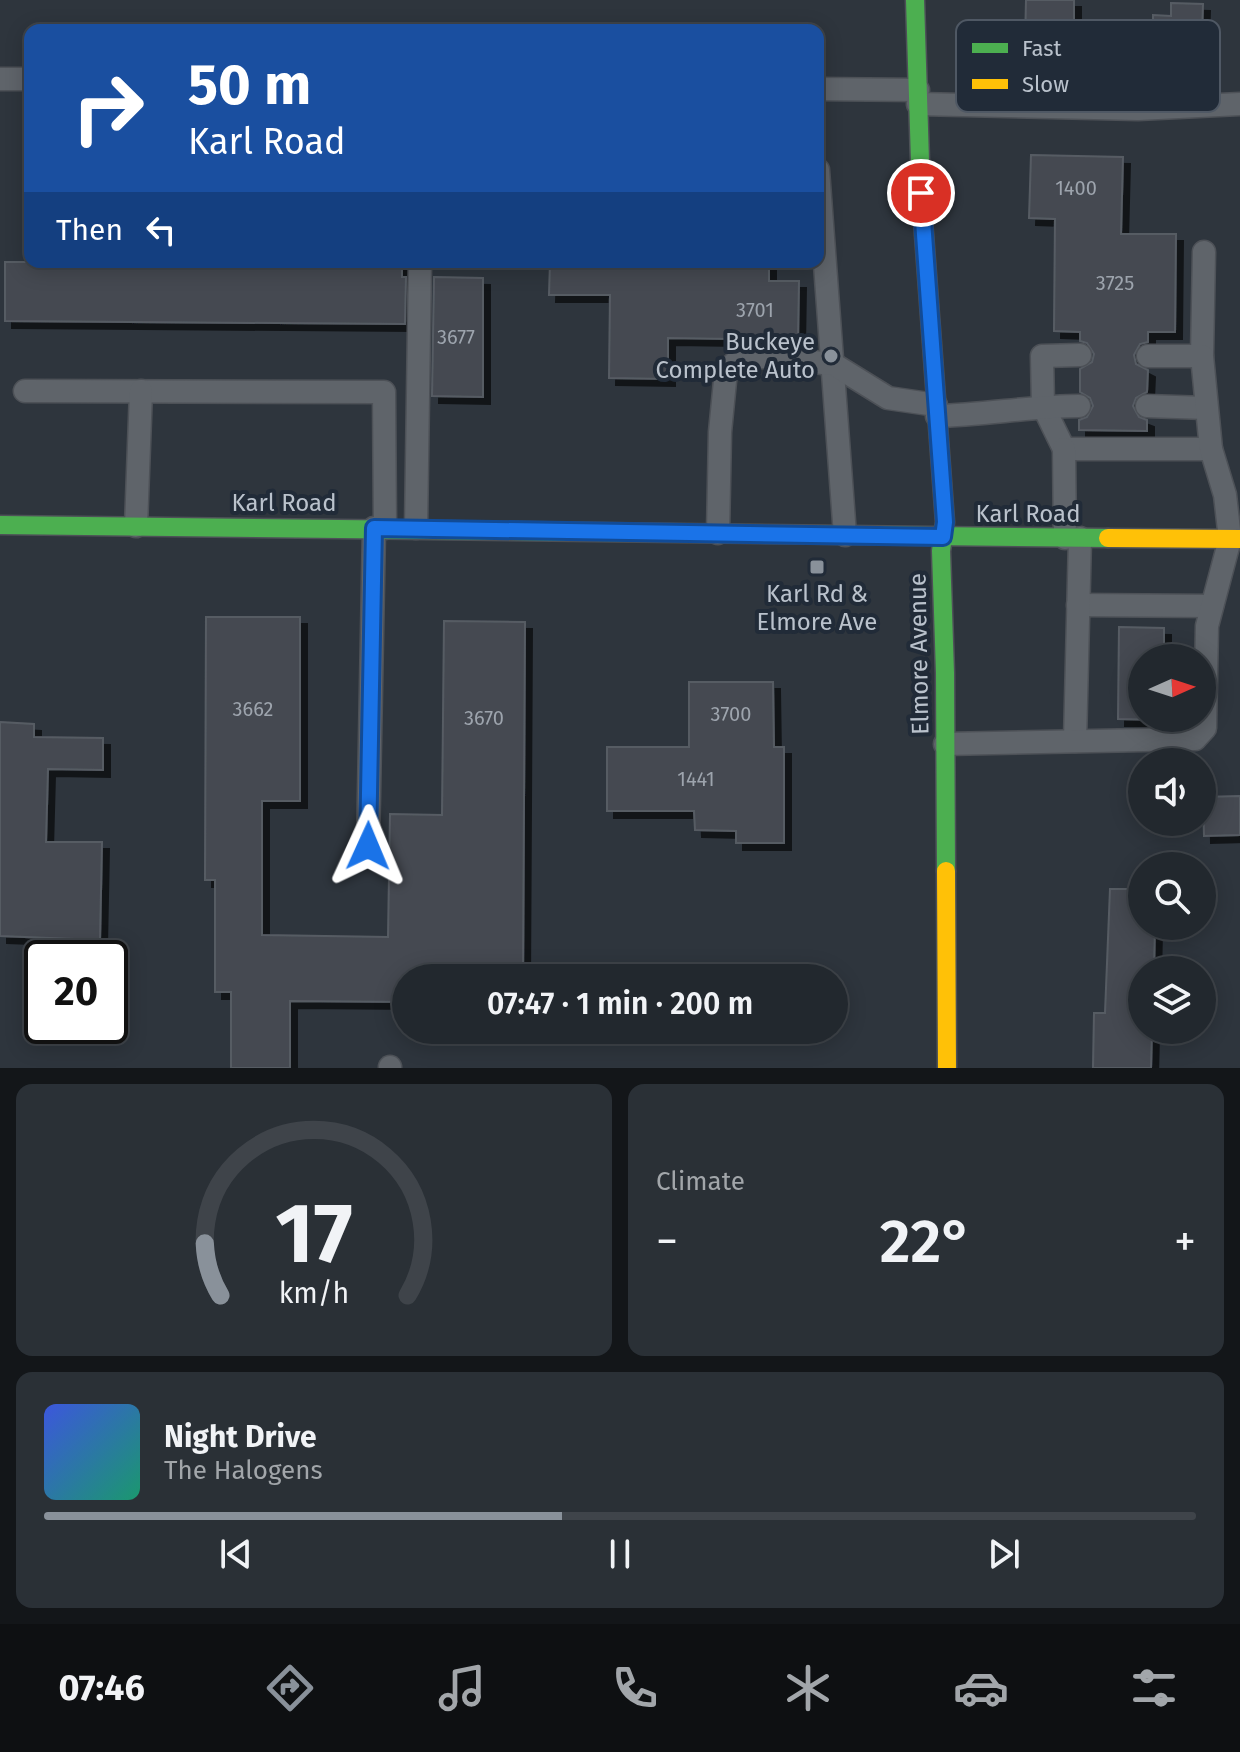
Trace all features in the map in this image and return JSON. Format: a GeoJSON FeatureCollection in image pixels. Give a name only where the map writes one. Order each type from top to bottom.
{"type":"FeatureCollection","features":[{"type":"Feature","properties":{"kind":"main road","name":"Elmore Avenue"},"geometry":{"type":"LineString","coordinates":[[915,0],[921,193],[945,522],[941,551],[947,1068]]}},
{"type":"Feature","properties":{"kind":"main road","name":"Karl Road"},"geometry":{"type":"LineString","coordinates":[[0,525],[1235,539]]}},
{"type":"Feature","properties":{"kind":"lane"},"geometry":{"type":"LineString","coordinates":[[0,79],[24,79]]}},
{"type":"Feature","properties":{"kind":"lane"},"geometry":{"type":"LineString","coordinates":[[824,89],[956,99]]}},
{"type":"Feature","properties":{"kind":"lane"},"geometry":{"type":"LineString","coordinates":[[1220,105],[1240,104]]}},
{"type":"Feature","properties":{"kind":"lane"},"geometry":{"type":"LineString","coordinates":[[824,248],[845,535]]}},
{"type":"Feature","properties":{"kind":"lane"},"geometry":{"type":"LineString","coordinates":[[945,744],[1195,739],[1205,728],[1207,626],[1235,539],[1211,449],[1206,408],[1202,356],[1204,252]]}},
{"type":"Feature","properties":{"kind":"lane"},"geometry":{"type":"LineString","coordinates":[[416,528],[420,268]]}},
{"type":"Feature","properties":{"kind":"lane"},"geometry":{"type":"LineString","coordinates":[[718,533],[720,432],[726,371],[743,355],[833,364],[888,398],[937,410],[981,415],[1043,406],[1079,406]]}},
{"type":"Feature","properties":{"kind":"lane"},"geometry":{"type":"LineString","coordinates":[[1075,741],[1078,605],[1064,449],[1043,406],[1042,356],[1080,355]]}},
{"type":"Feature","properties":{"kind":"lane"},"geometry":{"type":"LineString","coordinates":[[1148,356],[1202,356]]}},
{"type":"Feature","properties":{"kind":"lane"},"geometry":{"type":"LineString","coordinates":[[25,391],[384,392],[368,846]]}},
{"type":"Feature","properties":{"kind":"lane"},"geometry":{"type":"LineString","coordinates":[[136,526],[141,391]]}},
{"type":"Feature","properties":{"kind":"lane"},"geometry":{"type":"LineString","coordinates":[[1147,406],[1206,408]]}},
{"type":"Feature","properties":{"kind":"lane"},"geometry":{"type":"LineString","coordinates":[[1064,449],[1211,449]]}},
{"type":"Feature","properties":{"kind":"lane"},"geometry":{"type":"LineString","coordinates":[[1078,605],[1212,606]]}},
{"type":"Feature","properties":{"kind":"building"},"geometry":{"type":"Polygon","coordinates":[[[1026,0],[1074,0],[1074,20],[1026,20],[1026,0]]]}},
{"type":"Feature","properties":{"kind":"building"},"geometry":{"type":"Polygon","coordinates":[[[1171,3],[1203,4],[1202,20],[1153,20],[1153,15],[1171,16],[1171,3]]]}},
{"type":"Feature","properties":{"kind":"building"},"geometry":{"type":"Polygon","coordinates":[[[1031,155],[1123,157],[1121,234],[1176,234],[1175,332],[1148,332],[1148,342],[1140,344],[1134,355],[1136,364],[1148,370],[1147,392],[1136,398],[1133,406],[1139,417],[1147,420],[1147,431],[1079,430],[1079,420],[1087,417],[1093,406],[1090,398],[1080,392],[1080,369],[1092,362],[1094,354],[1087,343],[1080,341],[1080,332],[1054,331],[1055,219],[1029,218],[1031,155]]]}},
{"type":"Feature","properties":{"kind":"building"},"geometry":{"type":"Polygon","coordinates":[[[5,262],[24,262],[24,268],[402,268],[402,277],[406,277],[405,324],[5,321],[5,262]]]}},
{"type":"Feature","properties":{"kind":"building"},"geometry":{"type":"Polygon","coordinates":[[[550,268],[769,268],[769,281],[799,281],[798,340],[668,338],[668,379],[609,378],[610,295],[549,295],[550,268]]]}},
{"type":"Feature","properties":{"kind":"building"},"geometry":{"type":"Polygon","coordinates":[[[434,277],[483,278],[483,397],[432,396],[434,277]]]}},
{"type":"Feature","properties":{"kind":"building"},"geometry":{"type":"Polygon","coordinates":[[[206,617],[300,617],[300,801],[262,801],[262,935],[388,937],[390,814],[442,815],[444,621],[525,622],[523,964],[392,964],[392,1002],[290,1001],[290,1068],[231,1068],[231,992],[215,992],[215,880],[205,880],[206,617]]]}},
{"type":"Feature","properties":{"kind":"building"},"geometry":{"type":"Polygon","coordinates":[[[1119,627],[1164,628],[1164,644],[1128,644],[1128,719],[1118,719],[1119,627]]]}},
{"type":"Feature","properties":{"kind":"building"},"geometry":{"type":"Polygon","coordinates":[[[689,682],[773,682],[774,747],[784,747],[784,843],[736,843],[736,831],[695,830],[694,811],[607,811],[607,747],[689,747],[689,682]]]}},
{"type":"Feature","properties":{"kind":"building"},"geometry":{"type":"Polygon","coordinates":[[[0,722],[34,724],[34,737],[103,738],[103,770],[48,769],[46,842],[102,842],[100,940],[0,936],[0,722]]]}},
{"type":"Feature","properties":{"kind":"building"},"geometry":{"type":"Polygon","coordinates":[[[1240,796],[1240,835],[1216,836],[1216,797],[1240,796]]]}},
{"type":"Feature","properties":{"kind":"building"},"geometry":{"type":"Polygon","coordinates":[[[1110,889],[1128,889],[1128,940],[1155,940],[1154,956],[1128,956],[1128,1044],[1152,1044],[1151,1068],[1093,1068],[1094,1013],[1105,1013],[1110,889]]]}},
{"type":"Feature","properties":{"kind":"traffic: fast"},"geometry":{"type":"LineString","coordinates":[[915,0],[921,193],[945,522],[941,551],[946,871]]}},
{"type":"Feature","properties":{"kind":"traffic: fast"},"geometry":{"type":"LineString","coordinates":[[0,525],[1108,538]]}},
{"type":"Feature","properties":{"kind":"traffic: slow"},"geometry":{"type":"LineString","coordinates":[[1108,538],[1240,539]]}},
{"type":"Feature","properties":{"kind":"traffic: slow"},"geometry":{"type":"LineString","coordinates":[[946,871],[947,1068]]}},
{"type":"Feature","properties":{"kind":"place","name":"Buckeye Complete Auto"},"geometry":{"type":"Point","coordinates":[831,356]}},
{"type":"Feature","properties":{"kind":"place","name":"Karl Rd & Elmore Ave"},"geometry":{"type":"Point","coordinates":[817,567]}},
{"type":"Feature","properties":{"kind":"route"},"geometry":{"type":"LineString","coordinates":[[368,846],[374,528],[943,537],[945,522],[921,193]]}}]}
